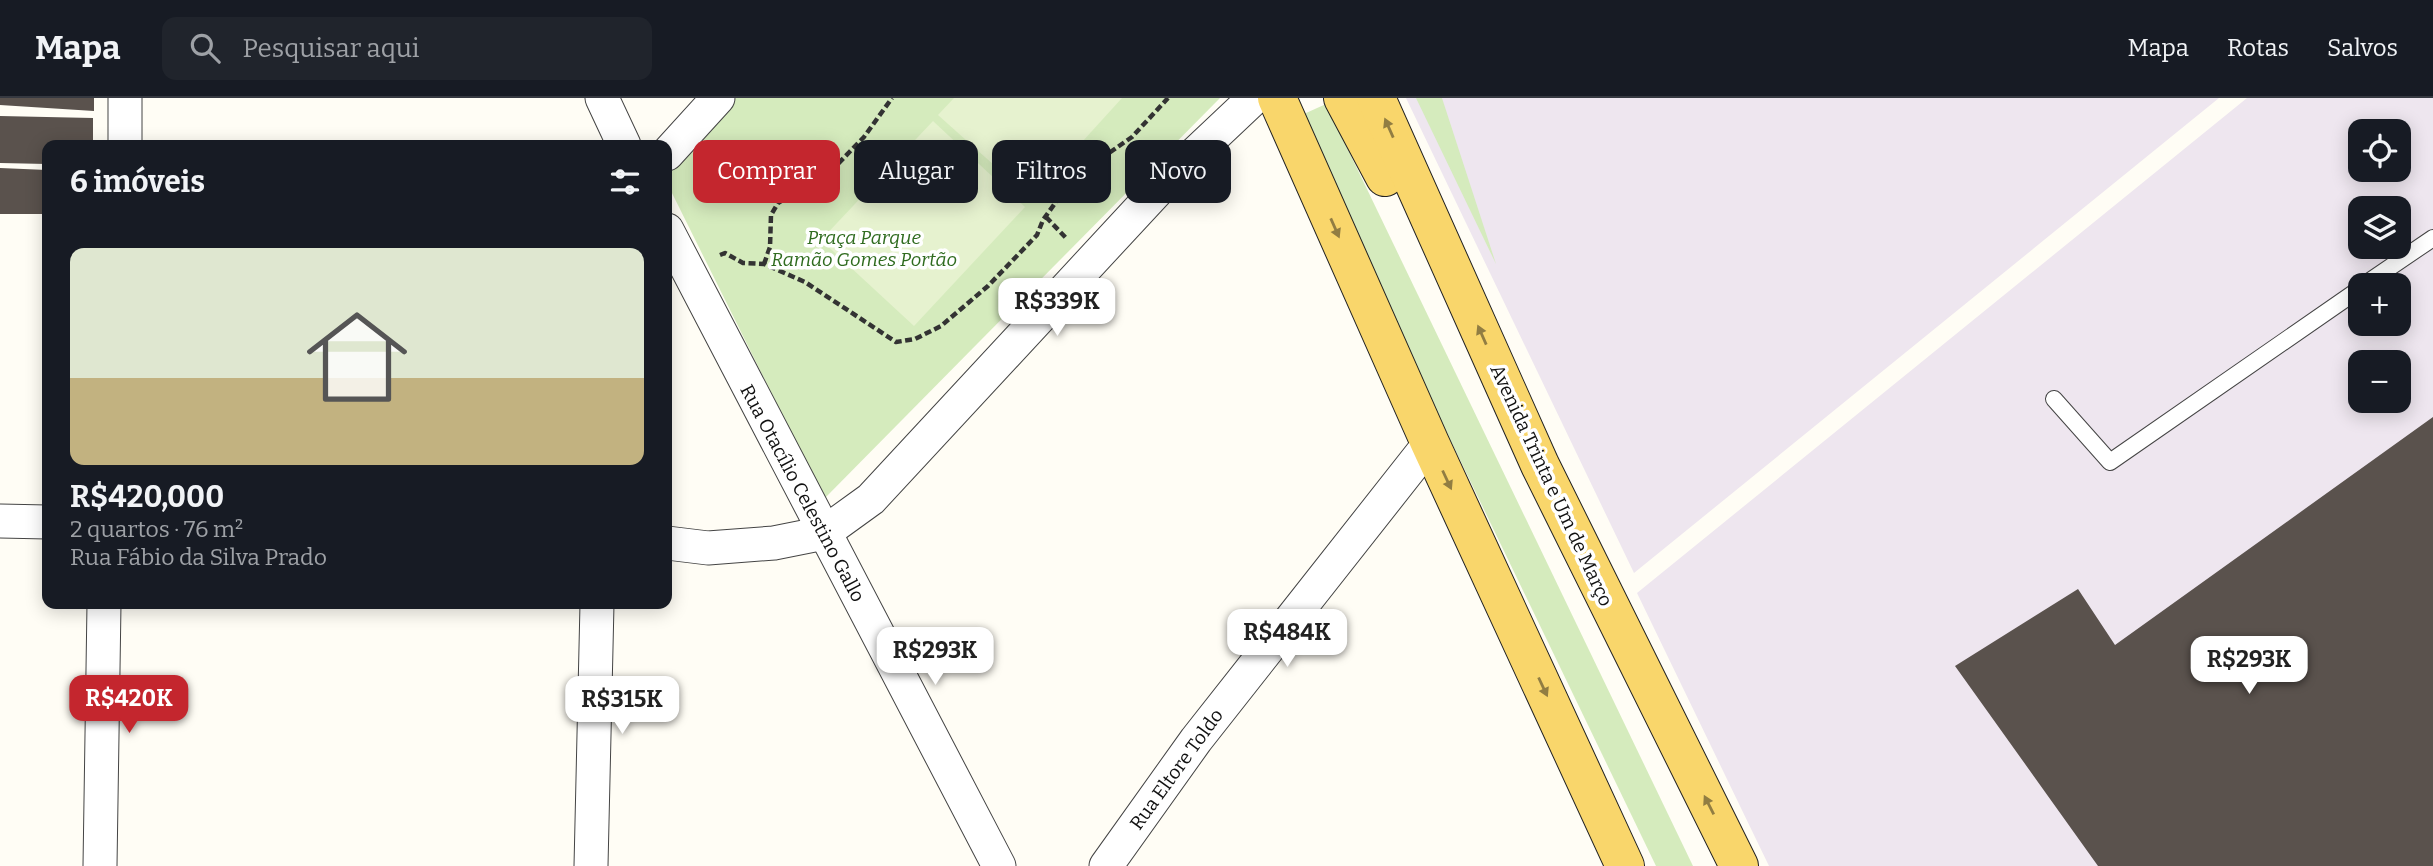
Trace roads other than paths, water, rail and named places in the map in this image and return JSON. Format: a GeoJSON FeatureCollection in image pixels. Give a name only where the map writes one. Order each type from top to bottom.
{"type":"FeatureCollection","features":[{"type":"Feature","properties":{"kind":"main road"},"geometry":{"type":"LineString","coordinates":[[1277,98],[1430,443],[1625,866]]}},
{"type":"Feature","properties":{"kind":"main road"},"geometry":{"type":"LineString","coordinates":[[1343,98],[1407,218],[1451,265]]}},
{"type":"Feature","properties":{"kind":"main road","name":"Avenida Trinta e Um de Março"},"geometry":{"type":"LineString","coordinates":[[1376,98],[1546,477],[1739,866]]}},
{"type":"Feature","properties":{"kind":"street"},"geometry":{"type":"LineString","coordinates":[[125,98],[125,140]]}},
{"type":"Feature","properties":{"kind":"street"},"geometry":{"type":"LineString","coordinates":[[602,98],[622,140]]}},
{"type":"Feature","properties":{"kind":"street"},"geometry":{"type":"LineString","coordinates":[[672,149],[718,98]]}},
{"type":"Feature","properties":{"kind":"street"},"geometry":{"type":"LineString","coordinates":[[672,544],[708,548],[774,543],[824,533],[871,499],[1165,182],[1254,98]]}},
{"type":"Feature","properties":{"kind":"street","name":"Rua Otacílio Celestino Gallo"},"geometry":{"type":"LineString","coordinates":[[672,240],[999,866]]}},
{"type":"Feature","properties":{"kind":"street","name":"Rua Eltore Toldo"},"geometry":{"type":"LineString","coordinates":[[1107,866],[1196,740],[1430,443]]}},
{"type":"Feature","properties":{"kind":"street"},"geometry":{"type":"LineString","coordinates":[[0,521],[42,522]]}},
{"type":"Feature","properties":{"kind":"street"},"geometry":{"type":"LineString","coordinates":[[100,866],[104,609]]}},
{"type":"Feature","properties":{"kind":"street"},"geometry":{"type":"LineString","coordinates":[[591,866],[597,609]]}},
{"type":"Feature","properties":{"kind":"lane"},"geometry":{"type":"LineString","coordinates":[[2383,273],[2433,238]]}},
{"type":"Feature","properties":{"kind":"lane"},"geometry":{"type":"LineString","coordinates":[[2054,399],[2110,462],[2348,297]]}},
{"type":"Feature","properties":{"kind":"park label","name":"Praça Parque Ramão Gomes Portão"},"geometry":{"type":"Point","coordinates":[864,248]}}]}
